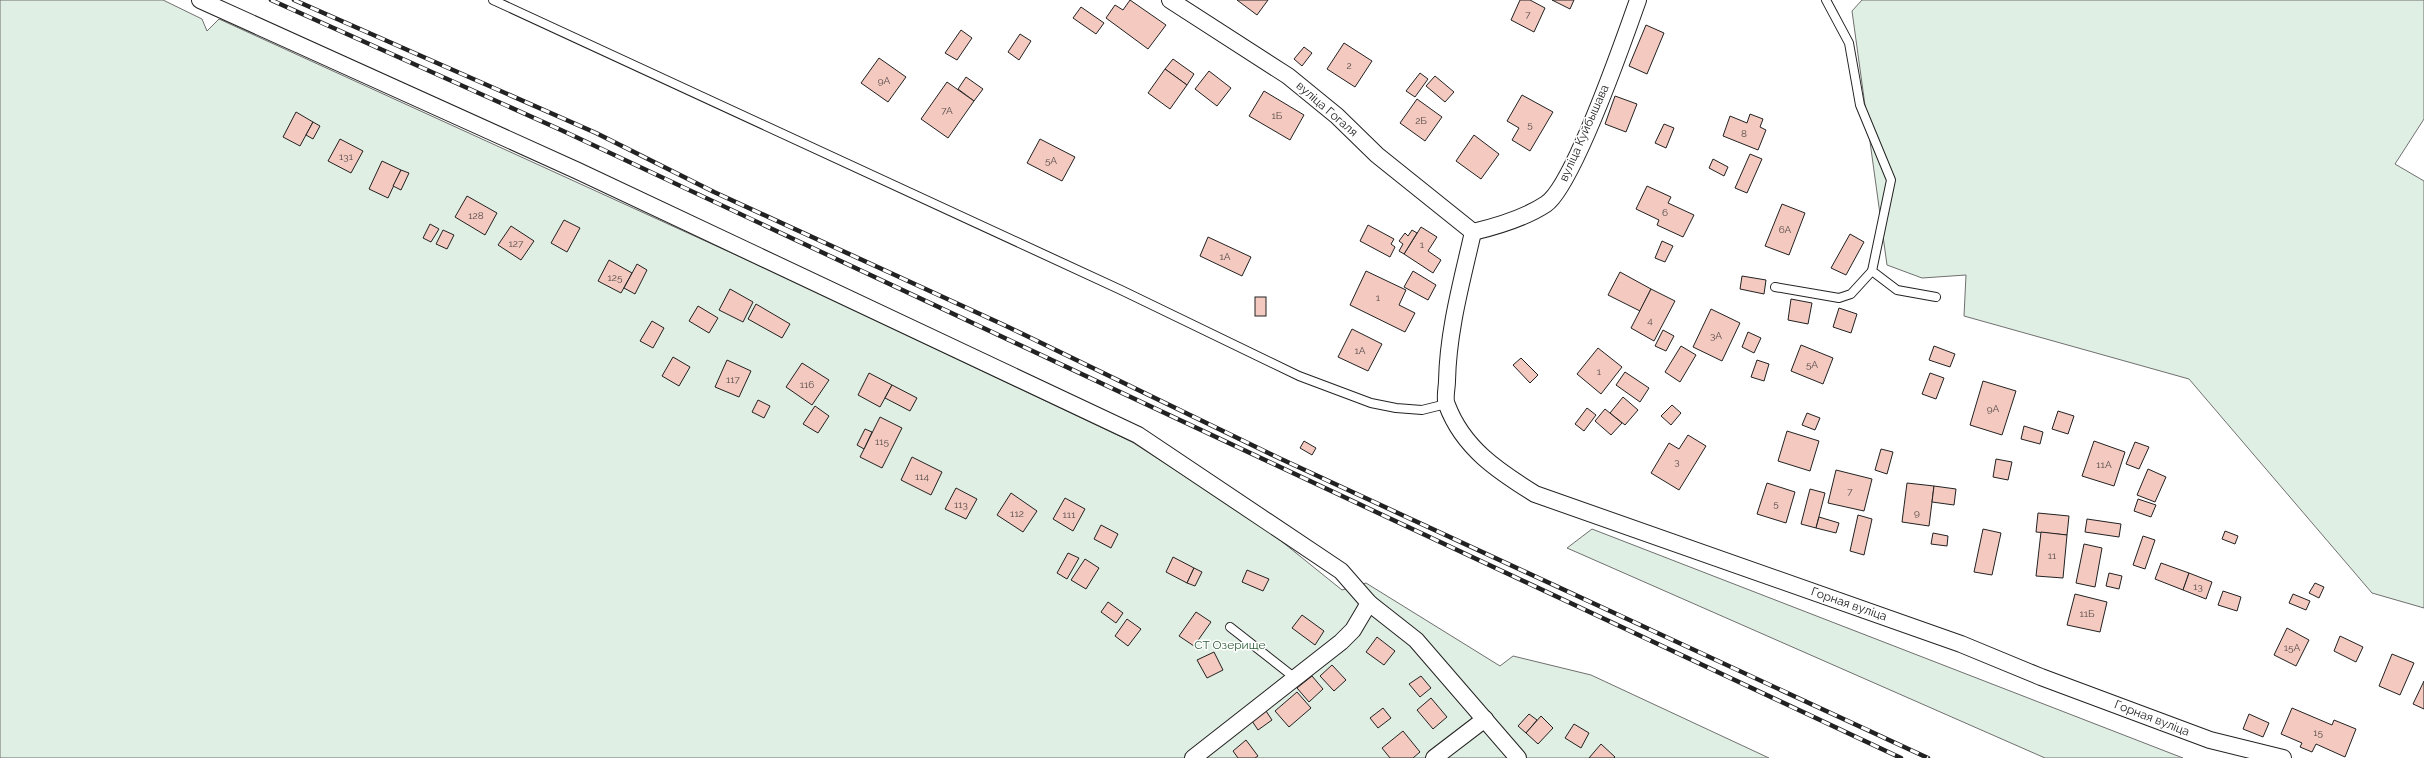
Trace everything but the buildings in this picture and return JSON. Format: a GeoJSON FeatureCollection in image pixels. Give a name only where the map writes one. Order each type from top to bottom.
{"type":"FeatureCollection","features":[{"type":"Feature","properties":{"kind":"street"},"geometry":{"type":"LineString","coordinates":[[200,0],[586,175],[1138,435],[1341,571],[1364,597],[1416,640],[1518,758]]}},
{"type":"Feature","properties":{"kind":"street","name":"вуліца Гогаля"},"geometry":{"type":"LineString","coordinates":[[1170,0],[1288,76],[1337,116],[1377,155],[1473,232]]}},
{"type":"Feature","properties":{"kind":"street","name":"вуліца Куйбышава"},"geometry":{"type":"LineString","coordinates":[[1473,232],[1509,222],[1547,203],[1559,190],[1580,150],[1638,0]]}},
{"type":"Feature","properties":{"kind":"street"},"geometry":{"type":"LineString","coordinates":[[1446,404],[1452,324],[1473,232]]}},
{"type":"Feature","properties":{"kind":"street","name":"Горная вуліца"},"geometry":{"type":"LineString","coordinates":[[1446,404],[1465,438],[1483,459],[1535,494],[1961,644],[2041,677],[2210,740],[2283,758]]}},
{"type":"Feature","properties":{"kind":"street"},"geometry":{"type":"LineString","coordinates":[[1193,758],[1349,634],[1364,597]]}},
{"type":"Feature","properties":{"kind":"street"},"geometry":{"type":"LineString","coordinates":[[1434,758],[1485,719]]}},
{"type":"Feature","properties":{"kind":"lane"},"geometry":{"type":"LineString","coordinates":[[493,0],[1121,290],[1299,376],[1371,403],[1396,408],[1422,410],[1446,404]]}},
{"type":"Feature","properties":{"kind":"lane"},"geometry":{"type":"LineString","coordinates":[[1775,287],[1839,298],[1851,294],[1872,271],[1892,180],[1860,105],[1848,43],[1826,0]]}},
{"type":"Feature","properties":{"kind":"lane"},"geometry":{"type":"LineString","coordinates":[[1872,271],[1897,290],[1936,297]]}},
{"type":"Feature","properties":{"kind":"lane"},"geometry":{"type":"LineString","coordinates":[[1230,627],[1295,678]]}},
{"type":"Feature","properties":{"kind":"green space","name":"СТ Озерище"},"geometry":{"type":"Polygon","coordinates":[[[0,0],[163,0],[202,19],[207,31],[219,19],[793,281],[1132,442],[1265,528],[1342,590],[1366,583],[1500,666],[1513,656],[1591,675],[1769,758],[0,758],[0,0]]]}},
{"type":"Feature","properties":{"kind":"green space"},"geometry":{"type":"Polygon","coordinates":[[[1862,0],[2424,0],[2424,119],[2395,164],[2424,181],[2424,608],[2372,593],[2189,379],[1964,316],[1966,275],[1922,278],[1887,265],[1852,11],[1862,0]]]}},
{"type":"Feature","properties":{"kind":"green space"},"geometry":{"type":"Polygon","coordinates":[[[1592,529],[2183,758],[2045,758],[1567,548],[1592,529]]]}},
{"type":"Feature","properties":{"kind":"railway"},"geometry":{"type":"LineString","coordinates":[[271,0],[561,130],[1901,758]]}},
{"type":"Feature","properties":{"kind":"railway"},"geometry":{"type":"LineString","coordinates":[[294,0],[596,133],[714,192],[1004,325],[1281,459],[1928,758]]}}]}
